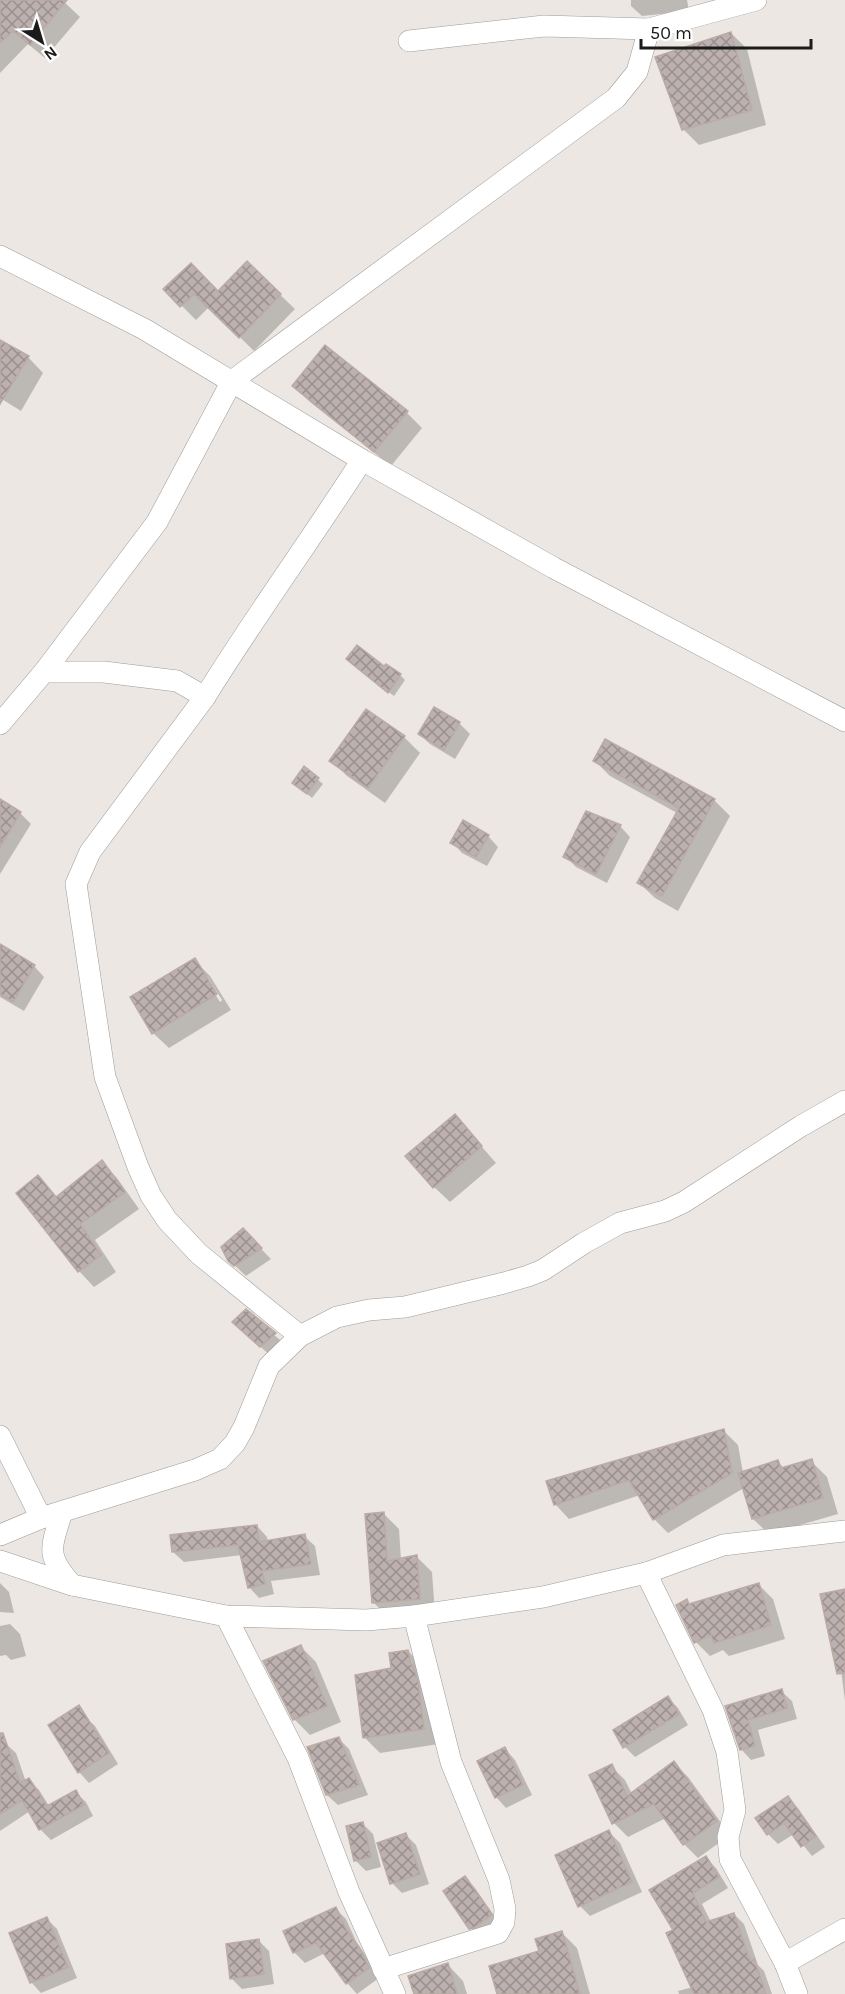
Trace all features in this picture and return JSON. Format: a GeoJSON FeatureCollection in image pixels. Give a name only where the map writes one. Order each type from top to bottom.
{"type":"FeatureCollection","features":[{"type":"Feature","properties":{"kind":"street"},"geometry":{"type":"LineString","coordinates":[[409,41],[544,26],[649,29],[756,0]]}},
{"type":"Feature","properties":{"kind":"street"},"geometry":{"type":"LineString","coordinates":[[0,724],[44,672],[158,522],[232,381],[616,98],[637,72],[649,29]]}},
{"type":"Feature","properties":{"kind":"street"},"geometry":{"type":"LineString","coordinates":[[0,256],[144,329],[362,460],[554,568],[845,721]]}},
{"type":"Feature","properties":{"kind":"street"},"geometry":{"type":"LineString","coordinates":[[300,1336],[199,1254],[167,1220],[151,1196],[105,1077],[76,884],[90,852],[205,697],[254,619],[309,543],[362,460]]}},
{"type":"Feature","properties":{"kind":"street"},"geometry":{"type":"LineString","coordinates":[[44,672],[104,672],[177,681],[205,697]]}},
{"type":"Feature","properties":{"kind":"street"},"geometry":{"type":"LineString","coordinates":[[0,1535],[41,1518],[173,1478],[220,1459],[235,1443],[244,1426],[269,1366],[300,1336],[337,1317],[369,1310],[415,1305],[504,1283],[543,1270],[620,1223],[665,1211],[684,1202],[801,1126],[845,1101]]}},
{"type":"Feature","properties":{"kind":"street"},"geometry":{"type":"LineString","coordinates":[[0,1436],[41,1518]]}},
{"type":"Feature","properties":{"kind":"street"},"geometry":{"type":"LineString","coordinates":[[62,1512],[52,1555],[57,1568],[72,1585]]}},
{"type":"Feature","properties":{"kind":"street"},"geometry":{"type":"LineString","coordinates":[[0,1561],[72,1585],[226,1616],[366,1620],[414,1616],[543,1597],[646,1573],[723,1545],[845,1530]]}},
{"type":"Feature","properties":{"kind":"street"},"geometry":{"type":"LineString","coordinates":[[646,1573],[712,1710],[727,1752],[735,1810],[728,1837],[730,1859],[785,1963],[797,1994]]}},
{"type":"Feature","properties":{"kind":"street"},"geometry":{"type":"LineString","coordinates":[[226,1616],[298,1758],[349,1892],[395,1994]]}},
{"type":"Feature","properties":{"kind":"street"},"geometry":{"type":"LineString","coordinates":[[383,1969],[498,1933],[504,1922],[505,1909],[499,1880],[451,1762],[414,1616]]}},
{"type":"Feature","properties":{"kind":"street"},"geometry":{"type":"LineString","coordinates":[[785,1963],[845,1929]]}},
{"type":"Feature","properties":{"kind":"building"},"geometry":{"type":"Polygon","coordinates":[[[0,0],[67,0],[30,45],[13,31],[0,43],[0,0]]]}},
{"type":"Feature","properties":{"kind":"building"},"geometry":{"type":"Polygon","coordinates":[[[731,32],[752,110],[682,130],[655,57],[731,32]]]}},
{"type":"Feature","properties":{"kind":"building"},"geometry":{"type":"Polygon","coordinates":[[[247,261],[281,294],[239,338],[194,294],[180,307],[163,289],[191,263],[218,291],[247,261]]]}},
{"type":"Feature","properties":{"kind":"building"},"geometry":{"type":"Polygon","coordinates":[[[0,340],[29,356],[0,404],[0,340]]]}},
{"type":"Feature","properties":{"kind":"building"},"geometry":{"type":"Polygon","coordinates":[[[325,345],[408,411],[374,452],[292,386],[325,345]]]}},
{"type":"Feature","properties":{"kind":"building"},"geometry":{"type":"Polygon","coordinates":[[[357,645],[384,666],[386,664],[401,674],[388,693],[346,659],[357,645]]]}},
{"type":"Feature","properties":{"kind":"building"},"geometry":{"type":"Polygon","coordinates":[[[434,707],[460,722],[444,750],[418,734],[434,707]]]}},
{"type":"Feature","properties":{"kind":"building"},"geometry":{"type":"Polygon","coordinates":[[[366,709],[405,736],[368,788],[329,761],[366,709]]]}},
{"type":"Feature","properties":{"kind":"building"},"geometry":{"type":"Polygon","coordinates":[[[605,739],[715,799],[662,896],[637,883],[679,808],[593,761],[605,739]]]}},
{"type":"Feature","properties":{"kind":"building"},"geometry":{"type":"Polygon","coordinates":[[[304,766],[319,778],[307,794],[292,783],[304,766]]]}},
{"type":"Feature","properties":{"kind":"building"},"geometry":{"type":"Polygon","coordinates":[[[0,799],[21,812],[0,847],[0,799]]]}},
{"type":"Feature","properties":{"kind":"building"},"geometry":{"type":"Polygon","coordinates":[[[586,811],[621,825],[596,874],[563,857],[586,811]]]}},
{"type":"Feature","properties":{"kind":"building"},"geometry":{"type":"Polygon","coordinates":[[[463,820],[489,835],[476,857],[450,843],[463,820]]]}},
{"type":"Feature","properties":{"kind":"building"},"geometry":{"type":"Polygon","coordinates":[[[0,944],[35,965],[13,1002],[0,994],[0,944]]]}},
{"type":"Feature","properties":{"kind":"building"},"geometry":{"type":"Polygon","coordinates":[[[195,958],[217,994],[152,1034],[130,997],[195,958]]]}},
{"type":"Feature","properties":{"kind":"building"},"geometry":{"type":"Polygon","coordinates":[[[455,1114],[482,1146],[433,1188],[405,1156],[455,1114]]]}},
{"type":"Feature","properties":{"kind":"building"},"geometry":{"type":"Polygon","coordinates":[[[102,1160],[125,1192],[80,1224],[101,1255],[78,1272],[16,1193],[38,1175],[56,1197],[102,1160]]]}},
{"type":"Feature","properties":{"kind":"building"},"geometry":{"type":"Polygon","coordinates":[[[243,1228],[262,1248],[234,1266],[228,1261],[221,1247],[243,1228]]]}},
{"type":"Feature","properties":{"kind":"building"},"geometry":{"type":"Polygon","coordinates":[[[246,1309],[276,1333],[260,1347],[232,1322],[246,1309]]]}},
{"type":"Feature","properties":{"kind":"building"},"geometry":{"type":"Polygon","coordinates":[[[724,1429],[732,1473],[653,1520],[629,1480],[554,1505],[546,1481],[724,1429]]]}},
{"type":"Feature","properties":{"kind":"building"},"geometry":{"type":"Polygon","coordinates":[[[812,1459],[823,1498],[752,1519],[738,1473],[778,1460],[781,1468],[812,1459]]]}},
{"type":"Feature","properties":{"kind":"building"},"geometry":{"type":"Polygon","coordinates":[[[384,1512],[387,1561],[417,1555],[420,1599],[372,1603],[365,1514],[384,1512]]]}},
{"type":"Feature","properties":{"kind":"building"},"geometry":{"type":"Polygon","coordinates":[[[257,1525],[259,1542],[305,1534],[311,1564],[262,1571],[265,1584],[248,1588],[238,1545],[172,1552],[170,1535],[257,1525]]]}},
{"type":"Feature","properties":{"kind":"building"},"geometry":{"type":"Polygon","coordinates":[[[759,1583],[771,1625],[714,1643],[711,1635],[694,1643],[676,1605],[687,1599],[689,1604],[759,1583]]]}},
{"type":"Feature","properties":{"kind":"building"},"geometry":{"type":"Polygon","coordinates":[[[845,1589],[845,1673],[837,1674],[820,1594],[845,1589]]]}},
{"type":"Feature","properties":{"kind":"building"},"geometry":{"type":"Polygon","coordinates":[[[301,1645],[327,1706],[293,1720],[263,1661],[301,1645]]]}},
{"type":"Feature","properties":{"kind":"building"},"geometry":{"type":"Polygon","coordinates":[[[408,1650],[418,1683],[424,1729],[363,1738],[355,1675],[391,1668],[389,1653],[408,1650]]]}},
{"type":"Feature","properties":{"kind":"building"},"geometry":{"type":"Polygon","coordinates":[[[782,1689],[787,1708],[748,1720],[755,1746],[740,1750],[725,1706],[782,1689]]]}},
{"type":"Feature","properties":{"kind":"building"},"geometry":{"type":"Polygon","coordinates":[[[668,1696],[679,1714],[623,1748],[613,1730],[668,1696]]]}},
{"type":"Feature","properties":{"kind":"building"},"geometry":{"type":"Polygon","coordinates":[[[79,1705],[109,1753],[78,1773],[48,1725],[79,1705]]]}},
{"type":"Feature","properties":{"kind":"building"},"geometry":{"type":"Polygon","coordinates":[[[0,1733],[3,1733],[20,1783],[29,1778],[47,1806],[76,1790],[84,1805],[39,1830],[22,1800],[0,1814],[0,1733]]]}},
{"type":"Feature","properties":{"kind":"building"},"geometry":{"type":"Polygon","coordinates":[[[339,1737],[359,1785],[326,1795],[307,1747],[339,1737]]]}},
{"type":"Feature","properties":{"kind":"building"},"geometry":{"type":"Polygon","coordinates":[[[505,1747],[523,1785],[495,1798],[477,1761],[505,1747]]]}},
{"type":"Feature","properties":{"kind":"building"},"geometry":{"type":"Polygon","coordinates":[[[674,1761],[717,1821],[683,1845],[654,1804],[612,1824],[589,1775],[612,1764],[627,1796],[674,1761]]]}},
{"type":"Feature","properties":{"kind":"building"},"geometry":{"type":"Polygon","coordinates":[[[788,1796],[816,1836],[801,1847],[784,1823],[767,1835],[755,1818],[788,1796]]]}},
{"type":"Feature","properties":{"kind":"building"},"geometry":{"type":"Polygon","coordinates":[[[363,1822],[371,1857],[354,1861],[346,1826],[363,1822]]]}},
{"type":"Feature","properties":{"kind":"building"},"geometry":{"type":"Polygon","coordinates":[[[609,1830],[632,1882],[578,1907],[555,1855],[609,1830]]]}},
{"type":"Feature","properties":{"kind":"building"},"geometry":{"type":"Polygon","coordinates":[[[406,1833],[420,1874],[390,1884],[377,1843],[406,1833]]]}},
{"type":"Feature","properties":{"kind":"building"},"geometry":{"type":"Polygon","coordinates":[[[706,1856],[719,1877],[693,1893],[706,1922],[734,1913],[750,1961],[754,1959],[766,1994],[694,1994],[666,1933],[673,1930],[649,1890],[706,1856]]]}},
{"type":"Feature","properties":{"kind":"building"},"geometry":{"type":"Polygon","coordinates":[[[465,1876],[492,1914],[469,1929],[443,1891],[465,1876]]]}},
{"type":"Feature","properties":{"kind":"building"},"geometry":{"type":"Polygon","coordinates":[[[336,1907],[369,1968],[346,1984],[316,1943],[293,1953],[283,1931],[336,1907]]]}},
{"type":"Feature","properties":{"kind":"building"},"geometry":{"type":"Polygon","coordinates":[[[47,1917],[68,1967],[30,1983],[9,1933],[47,1917]]]}},
{"type":"Feature","properties":{"kind":"building"},"geometry":{"type":"Polygon","coordinates":[[[562,1931],[580,1994],[497,1994],[489,1966],[539,1951],[535,1939],[562,1931]]]}},
{"type":"Feature","properties":{"kind":"building"},"geometry":{"type":"Polygon","coordinates":[[[259,1939],[264,1974],[230,1979],[226,1944],[259,1939]]]}},
{"type":"Feature","properties":{"kind":"building"},"geometry":{"type":"Polygon","coordinates":[[[448,1963],[457,1994],[414,1994],[408,1976],[448,1963]]]}}]}
